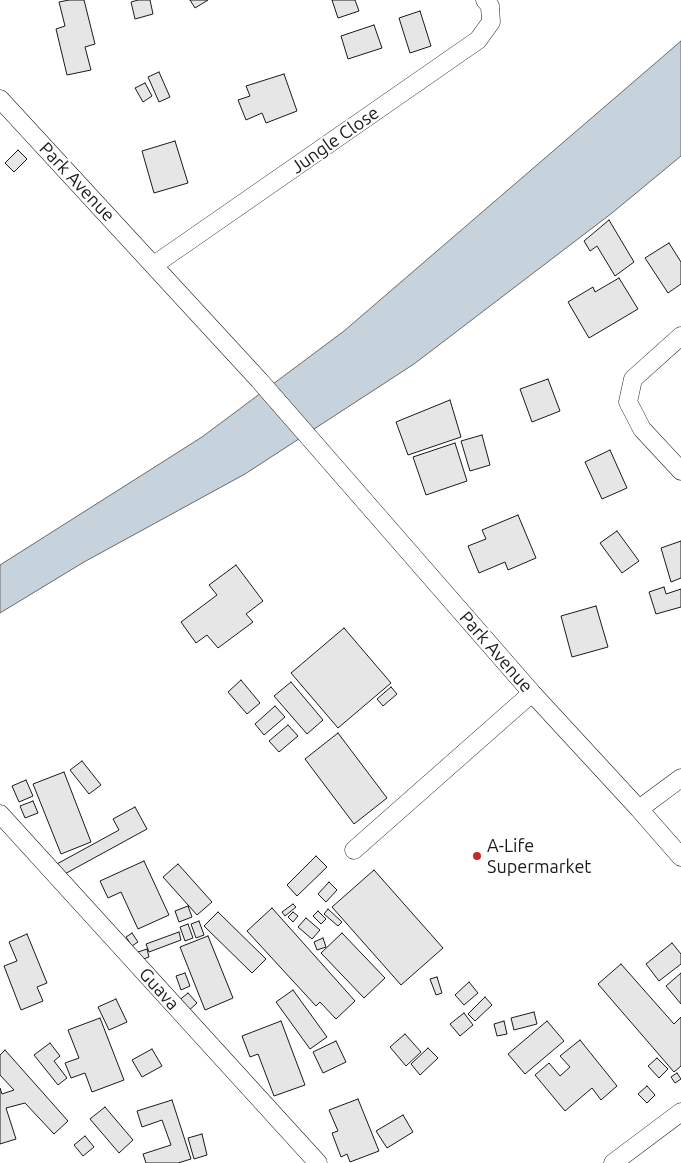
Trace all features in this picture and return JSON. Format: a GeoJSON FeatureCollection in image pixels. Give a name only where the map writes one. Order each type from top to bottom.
{"type":"FeatureCollection","features":[{"type":"Feature","properties":{"kind":"street","name":"Jungle Close"},"geometry":{"type":"LineString","coordinates":[[154,265],[478,40],[491,22],[490,6],[485,0]]}},
{"type":"Feature","properties":{"kind":"street","name":"Park Avenue"},"geometry":{"type":"LineString","coordinates":[[0,99],[259,380],[532,693],[681,857]]}},
{"type":"Feature","properties":{"kind":"street"},"geometry":{"type":"LineString","coordinates":[[681,336],[633,379],[628,402],[642,429],[681,471]]}},
{"type":"Feature","properties":{"kind":"street"},"geometry":{"type":"LineString","coordinates":[[354,850],[532,693]]}},
{"type":"Feature","properties":{"kind":"street"},"geometry":{"type":"LineString","coordinates":[[639,809],[681,778]]}},
{"type":"Feature","properties":{"kind":"street","name":"Guava"},"geometry":{"type":"LineString","coordinates":[[0,814],[318,1163]]}},
{"type":"Feature","properties":{"kind":"street"},"geometry":{"type":"LineString","coordinates":[[613,1163],[681,1112]]}},
{"type":"Feature","properties":{"kind":"shaded area"},"geometry":{"type":"Polygon","coordinates":[[[681,41],[681,156],[612,213],[414,364],[245,474],[84,562],[0,613],[0,565],[202,437],[344,331],[681,41]]]}},
{"type":"Feature","properties":{"kind":"building"},"geometry":{"type":"Polygon","coordinates":[[[84,0],[95,44],[85,47],[91,70],[67,75],[56,29],[65,26],[59,2],[84,0]]]}},
{"type":"Feature","properties":{"kind":"building"},"geometry":{"type":"Polygon","coordinates":[[[150,0],[153,14],[135,19],[131,2],[150,0]]]}},
{"type":"Feature","properties":{"kind":"building"},"geometry":{"type":"Polygon","coordinates":[[[190,0],[208,0],[195,8],[190,0]]]}},
{"type":"Feature","properties":{"kind":"building"},"geometry":{"type":"Polygon","coordinates":[[[332,0],[355,0],[359,11],[338,18],[332,0]]]}},
{"type":"Feature","properties":{"kind":"building"},"geometry":{"type":"Polygon","coordinates":[[[420,11],[431,46],[410,53],[399,18],[420,11]]]}},
{"type":"Feature","properties":{"kind":"building"},"geometry":{"type":"Polygon","coordinates":[[[374,25],[382,48],[348,59],[341,36],[374,25]]]}},
{"type":"Feature","properties":{"kind":"building"},"geometry":{"type":"Polygon","coordinates":[[[159,72],[170,97],[159,102],[148,77],[159,72]]]}},
{"type":"Feature","properties":{"kind":"building"},"geometry":{"type":"Polygon","coordinates":[[[284,74],[297,111],[266,123],[262,113],[246,120],[238,100],[250,96],[246,86],[284,74]]]}},
{"type":"Feature","properties":{"kind":"building"},"geometry":{"type":"Polygon","coordinates":[[[145,83],[152,96],[143,102],[135,88],[145,83]]]}},
{"type":"Feature","properties":{"kind":"building"},"geometry":{"type":"Polygon","coordinates":[[[175,141],[188,183],[154,193],[142,151],[175,141]]]}},
{"type":"Feature","properties":{"kind":"building"},"geometry":{"type":"Polygon","coordinates":[[[18,150],[27,159],[14,172],[5,163],[18,150]]]}},
{"type":"Feature","properties":{"kind":"building"},"geometry":{"type":"Polygon","coordinates":[[[609,220],[634,262],[615,276],[597,246],[590,251],[584,241],[609,220]]]}},
{"type":"Feature","properties":{"kind":"building"},"geometry":{"type":"Polygon","coordinates":[[[669,243],[681,262],[681,284],[668,293],[645,258],[669,243]]]}},
{"type":"Feature","properties":{"kind":"building"},"geometry":{"type":"Polygon","coordinates":[[[619,278],[638,309],[589,338],[568,302],[593,287],[595,292],[619,278]]]}},
{"type":"Feature","properties":{"kind":"building"},"geometry":{"type":"Polygon","coordinates":[[[548,379],[560,411],[532,422],[520,389],[548,379]]]}},
{"type":"Feature","properties":{"kind":"building"},"geometry":{"type":"Polygon","coordinates":[[[450,400],[461,437],[408,455],[396,422],[450,400]]]}},
{"type":"Feature","properties":{"kind":"building"},"geometry":{"type":"Polygon","coordinates":[[[482,435],[490,465],[470,471],[461,441],[482,435]]]}},
{"type":"Feature","properties":{"kind":"building"},"geometry":{"type":"Polygon","coordinates":[[[455,443],[467,481],[426,495],[413,457],[455,443]]]}},
{"type":"Feature","properties":{"kind":"building"},"geometry":{"type":"Polygon","coordinates":[[[610,450],[627,488],[602,499],[585,462],[610,450]]]}},
{"type":"Feature","properties":{"kind":"building"},"geometry":{"type":"Polygon","coordinates":[[[518,515],[536,558],[508,570],[505,562],[479,573],[468,546],[486,539],[482,530],[518,515]]]}},
{"type":"Feature","properties":{"kind":"building"},"geometry":{"type":"Polygon","coordinates":[[[617,531],[639,561],[622,573],[600,543],[617,531]]]}},
{"type":"Feature","properties":{"kind":"building"},"geometry":{"type":"Polygon","coordinates":[[[681,541],[681,578],[671,582],[661,548],[681,541]]]}},
{"type":"Feature","properties":{"kind":"building"},"geometry":{"type":"Polygon","coordinates":[[[236,565],[263,601],[246,614],[253,622],[218,648],[207,635],[196,643],[181,622],[217,595],[209,585],[236,565]]]}},
{"type":"Feature","properties":{"kind":"building"},"geometry":{"type":"Polygon","coordinates":[[[664,587],[666,594],[681,589],[681,607],[656,614],[649,592],[664,587]]]}},
{"type":"Feature","properties":{"kind":"building"},"geometry":{"type":"Polygon","coordinates":[[[596,606],[608,647],[572,657],[561,616],[596,606]]]}},
{"type":"Feature","properties":{"kind":"building"},"geometry":{"type":"Polygon","coordinates":[[[344,628],[391,683],[338,728],[291,673],[344,628]]]}},
{"type":"Feature","properties":{"kind":"building"},"geometry":{"type":"Polygon","coordinates":[[[241,680],[260,703],[247,714],[228,692],[241,680]]]}},
{"type":"Feature","properties":{"kind":"building"},"geometry":{"type":"Polygon","coordinates":[[[291,682],[323,720],[307,734],[274,696],[291,682]]]}},
{"type":"Feature","properties":{"kind":"building"},"geometry":{"type":"Polygon","coordinates":[[[391,687],[397,694],[383,706],[377,699],[391,687]]]}},
{"type":"Feature","properties":{"kind":"building"},"geometry":{"type":"Polygon","coordinates":[[[275,706],[285,717],[264,735],[255,724],[275,706]]]}},
{"type":"Feature","properties":{"kind":"building"},"geometry":{"type":"Polygon","coordinates":[[[288,725],[298,736],[279,752],[269,741],[288,725]]]}},
{"type":"Feature","properties":{"kind":"building"},"geometry":{"type":"Polygon","coordinates":[[[338,733],[387,798],[354,824],[305,759],[338,733]]]}},
{"type":"Feature","properties":{"kind":"building"},"geometry":{"type":"Polygon","coordinates":[[[82,761],[101,785],[89,794],[70,770],[82,761]]]}},
{"type":"Feature","properties":{"kind":"building"},"geometry":{"type":"Polygon","coordinates":[[[64,772],[91,842],[61,854],[33,784],[64,772]]]}},
{"type":"Feature","properties":{"kind":"building"},"geometry":{"type":"Polygon","coordinates":[[[26,780],[33,796],[19,802],[12,786],[26,780]]]}},
{"type":"Feature","properties":{"kind":"building"},"geometry":{"type":"Polygon","coordinates":[[[33,801],[38,813],[25,818],[20,806],[33,801]]]}},
{"type":"Feature","properties":{"kind":"building"},"geometry":{"type":"Polygon","coordinates":[[[135,807],[147,829],[61,876],[55,865],[119,830],[113,819],[135,807]]]}},
{"type":"Feature","properties":{"kind":"building"},"geometry":{"type":"Polygon","coordinates":[[[316,856],[327,867],[297,896],[287,885],[316,856]]]}},
{"type":"Feature","properties":{"kind":"building"},"geometry":{"type":"Polygon","coordinates":[[[144,861],[169,915],[138,929],[121,892],[108,898],[100,881],[144,861]]]}},
{"type":"Feature","properties":{"kind":"building"},"geometry":{"type":"Polygon","coordinates":[[[178,864],[212,902],[197,915],[163,877],[178,864]]]}},
{"type":"Feature","properties":{"kind":"building"},"geometry":{"type":"Polygon","coordinates":[[[374,870],[443,948],[401,985],[332,907],[374,870]]]}},
{"type":"Feature","properties":{"kind":"building"},"geometry":{"type":"Polygon","coordinates":[[[329,882],[337,890],[326,902],[318,894],[329,882]]]}},
{"type":"Feature","properties":{"kind":"building"},"geometry":{"type":"Polygon","coordinates":[[[293,904],[296,907],[285,916],[282,912],[293,904]]]}},
{"type":"Feature","properties":{"kind":"building"},"geometry":{"type":"Polygon","coordinates":[[[188,906],[192,917],[179,922],[175,911],[188,906]]]}},
{"type":"Feature","properties":{"kind":"building"},"geometry":{"type":"Polygon","coordinates":[[[272,908],[355,1001],[336,1019],[320,1002],[316,1006],[247,931],[272,908]]]}},
{"type":"Feature","properties":{"kind":"building"},"geometry":{"type":"Polygon","coordinates":[[[328,909],[342,922],[338,926],[324,914],[328,909]]]}},
{"type":"Feature","properties":{"kind":"building"},"geometry":{"type":"Polygon","coordinates":[[[318,911],[326,919],[321,924],[313,916],[318,911]]]}},
{"type":"Feature","properties":{"kind":"building"},"geometry":{"type":"Polygon","coordinates":[[[218,912],[266,959],[252,973],[204,926],[218,912]]]}},
{"type":"Feature","properties":{"kind":"building"},"geometry":{"type":"Polygon","coordinates":[[[293,912],[298,916],[293,922],[288,917],[293,912]]]}},
{"type":"Feature","properties":{"kind":"building"},"geometry":{"type":"Polygon","coordinates":[[[306,918],[320,930],[312,939],[298,927],[306,918]]]}},
{"type":"Feature","properties":{"kind":"building"},"geometry":{"type":"Polygon","coordinates":[[[199,921],[204,935],[196,938],[191,924],[199,921]]]}},
{"type":"Feature","properties":{"kind":"building"},"geometry":{"type":"Polygon","coordinates":[[[188,924],[193,938],[185,941],[180,927],[188,924]]]}},
{"type":"Feature","properties":{"kind":"building"},"geometry":{"type":"Polygon","coordinates":[[[179,932],[181,940],[149,952],[146,944],[179,932]]]}},
{"type":"Feature","properties":{"kind":"building"},"geometry":{"type":"Polygon","coordinates":[[[132,933],[138,942],[132,946],[126,937],[132,933]]]}},
{"type":"Feature","properties":{"kind":"building"},"geometry":{"type":"Polygon","coordinates":[[[342,933],[385,978],[364,998],[321,953],[342,933]]]}},
{"type":"Feature","properties":{"kind":"building"},"geometry":{"type":"Polygon","coordinates":[[[27,934],[47,983],[37,987],[43,1001],[21,1010],[4,966],[17,961],[9,942],[27,934]]]}},
{"type":"Feature","properties":{"kind":"building"},"geometry":{"type":"Polygon","coordinates":[[[208,936],[233,998],[205,1010],[180,947],[208,936]]]}},
{"type":"Feature","properties":{"kind":"building"},"geometry":{"type":"Polygon","coordinates":[[[323,938],[326,947],[317,950],[314,942],[323,938]]]}},
{"type":"Feature","properties":{"kind":"building"},"geometry":{"type":"Polygon","coordinates":[[[672,943],[681,954],[681,964],[659,981],[646,964],[672,943]]]}},
{"type":"Feature","properties":{"kind":"building"},"geometry":{"type":"Polygon","coordinates":[[[147,949],[149,957],[138,961],[135,953],[147,949]]]}},
{"type":"Feature","properties":{"kind":"building"},"geometry":{"type":"Polygon","coordinates":[[[621,964],[674,1024],[681,1017],[681,1066],[674,1072],[598,984],[621,964]]]}},
{"type":"Feature","properties":{"kind":"building"},"geometry":{"type":"Polygon","coordinates":[[[185,973],[190,986],[181,990],[176,976],[185,973]]]}},
{"type":"Feature","properties":{"kind":"building"},"geometry":{"type":"Polygon","coordinates":[[[681,973],[681,1004],[666,986],[681,973]]]}},
{"type":"Feature","properties":{"kind":"building"},"geometry":{"type":"Polygon","coordinates":[[[437,977],[442,993],[436,995],[430,979],[437,977]]]}},
{"type":"Feature","properties":{"kind":"building"},"geometry":{"type":"Polygon","coordinates":[[[469,982],[478,993],[464,1005],[455,995],[469,982]]]}},
{"type":"Feature","properties":{"kind":"building"},"geometry":{"type":"Polygon","coordinates":[[[293,990],[327,1037],[310,1049],[276,1002],[293,990]]]}},
{"type":"Feature","properties":{"kind":"building"},"geometry":{"type":"Polygon","coordinates":[[[188,993],[197,1003],[186,1013],[177,1002],[188,993]]]}},
{"type":"Feature","properties":{"kind":"building"},"geometry":{"type":"Polygon","coordinates":[[[485,997],[492,1005],[475,1021],[468,1014],[485,997]]]}},
{"type":"Feature","properties":{"kind":"building"},"geometry":{"type":"Polygon","coordinates":[[[116,999],[127,1022],[109,1030],[98,1007],[116,999]]]}},
{"type":"Feature","properties":{"kind":"building"},"geometry":{"type":"Polygon","coordinates":[[[534,1012],[537,1024],[514,1030],[511,1018],[534,1012]]]}},
{"type":"Feature","properties":{"kind":"building"},"geometry":{"type":"Polygon","coordinates":[[[464,1013],[473,1025],[460,1036],[450,1024],[464,1013]]]}},
{"type":"Feature","properties":{"kind":"building"},"geometry":{"type":"Polygon","coordinates":[[[100,1018],[124,1080],[92,1092],[85,1073],[71,1078],[65,1063],[79,1058],[68,1030],[100,1018]]]}},
{"type":"Feature","properties":{"kind":"building"},"geometry":{"type":"Polygon","coordinates":[[[281,1021],[305,1085],[274,1096],[258,1054],[250,1057],[242,1036],[281,1021]]]}},
{"type":"Feature","properties":{"kind":"building"},"geometry":{"type":"Polygon","coordinates":[[[504,1021],[507,1034],[497,1036],[494,1024],[504,1021]]]}},
{"type":"Feature","properties":{"kind":"building"},"geometry":{"type":"Polygon","coordinates":[[[547,1021],[564,1041],[525,1074],[508,1054],[547,1021]]]}},
{"type":"Feature","properties":{"kind":"building"},"geometry":{"type":"Polygon","coordinates":[[[405,1034],[421,1052],[406,1066],[390,1047],[405,1034]]]}},
{"type":"Feature","properties":{"kind":"building"},"geometry":{"type":"Polygon","coordinates":[[[580,1040],[617,1086],[601,1100],[592,1088],[565,1111],[535,1075],[549,1063],[560,1076],[570,1067],[560,1056],[580,1040]]]}},
{"type":"Feature","properties":{"kind":"building"},"geometry":{"type":"Polygon","coordinates":[[[336,1041],[346,1062],[323,1073],[313,1052],[336,1041]]]}},
{"type":"Feature","properties":{"kind":"building"},"geometry":{"type":"Polygon","coordinates":[[[50,1043],[60,1056],[54,1061],[67,1078],[58,1085],[34,1055],[50,1043]]]}},
{"type":"Feature","properties":{"kind":"building"},"geometry":{"type":"Polygon","coordinates":[[[428,1048],[438,1058],[420,1075],[411,1064],[428,1048]]]}},
{"type":"Feature","properties":{"kind":"building"},"geometry":{"type":"Polygon","coordinates":[[[152,1049],[162,1066],[142,1077],[132,1060],[152,1049]]]}},
{"type":"Feature","properties":{"kind":"building"},"geometry":{"type":"Polygon","coordinates":[[[5,1050],[68,1121],[54,1134],[25,1103],[6,1108],[16,1139],[0,1144],[0,1088],[2,1094],[14,1090],[0,1075],[0,1055],[5,1050]]]}},
{"type":"Feature","properties":{"kind":"building"},"geometry":{"type":"Polygon","coordinates":[[[657,1058],[668,1069],[659,1078],[648,1066],[657,1058]]]}},
{"type":"Feature","properties":{"kind":"building"},"geometry":{"type":"Polygon","coordinates":[[[677,1073],[681,1079],[675,1083],[671,1077],[677,1073]]]}},
{"type":"Feature","properties":{"kind":"building"},"geometry":{"type":"Polygon","coordinates":[[[647,1086],[655,1095],[647,1103],[638,1094],[647,1086]]]}},
{"type":"Feature","properties":{"kind":"building"},"geometry":{"type":"Polygon","coordinates":[[[358,1099],[379,1151],[350,1162],[347,1154],[341,1157],[332,1133],[338,1131],[329,1110],[358,1099]]]}},
{"type":"Feature","properties":{"kind":"building"},"geometry":{"type":"Polygon","coordinates":[[[172,1100],[191,1159],[178,1163],[146,1163],[143,1154],[171,1145],[162,1120],[142,1127],[137,1111],[172,1100]]]}},
{"type":"Feature","properties":{"kind":"building"},"geometry":{"type":"Polygon","coordinates":[[[105,1107],[133,1140],[119,1153],[90,1119],[105,1107]]]}},
{"type":"Feature","properties":{"kind":"building"},"geometry":{"type":"Polygon","coordinates":[[[403,1115],[413,1132],[387,1148],[376,1131],[403,1115]]]}},
{"type":"Feature","properties":{"kind":"building"},"geometry":{"type":"Polygon","coordinates":[[[202,1134],[207,1155],[194,1159],[188,1138],[202,1134]]]}},
{"type":"Feature","properties":{"kind":"building"},"geometry":{"type":"Polygon","coordinates":[[[85,1136],[94,1147],[83,1156],[74,1145],[85,1136]]]}},
{"type":"Feature","properties":{"kind":"place","name":"A-Life Supermarket"},"geometry":{"type":"Point","coordinates":[477,856]}}]}
